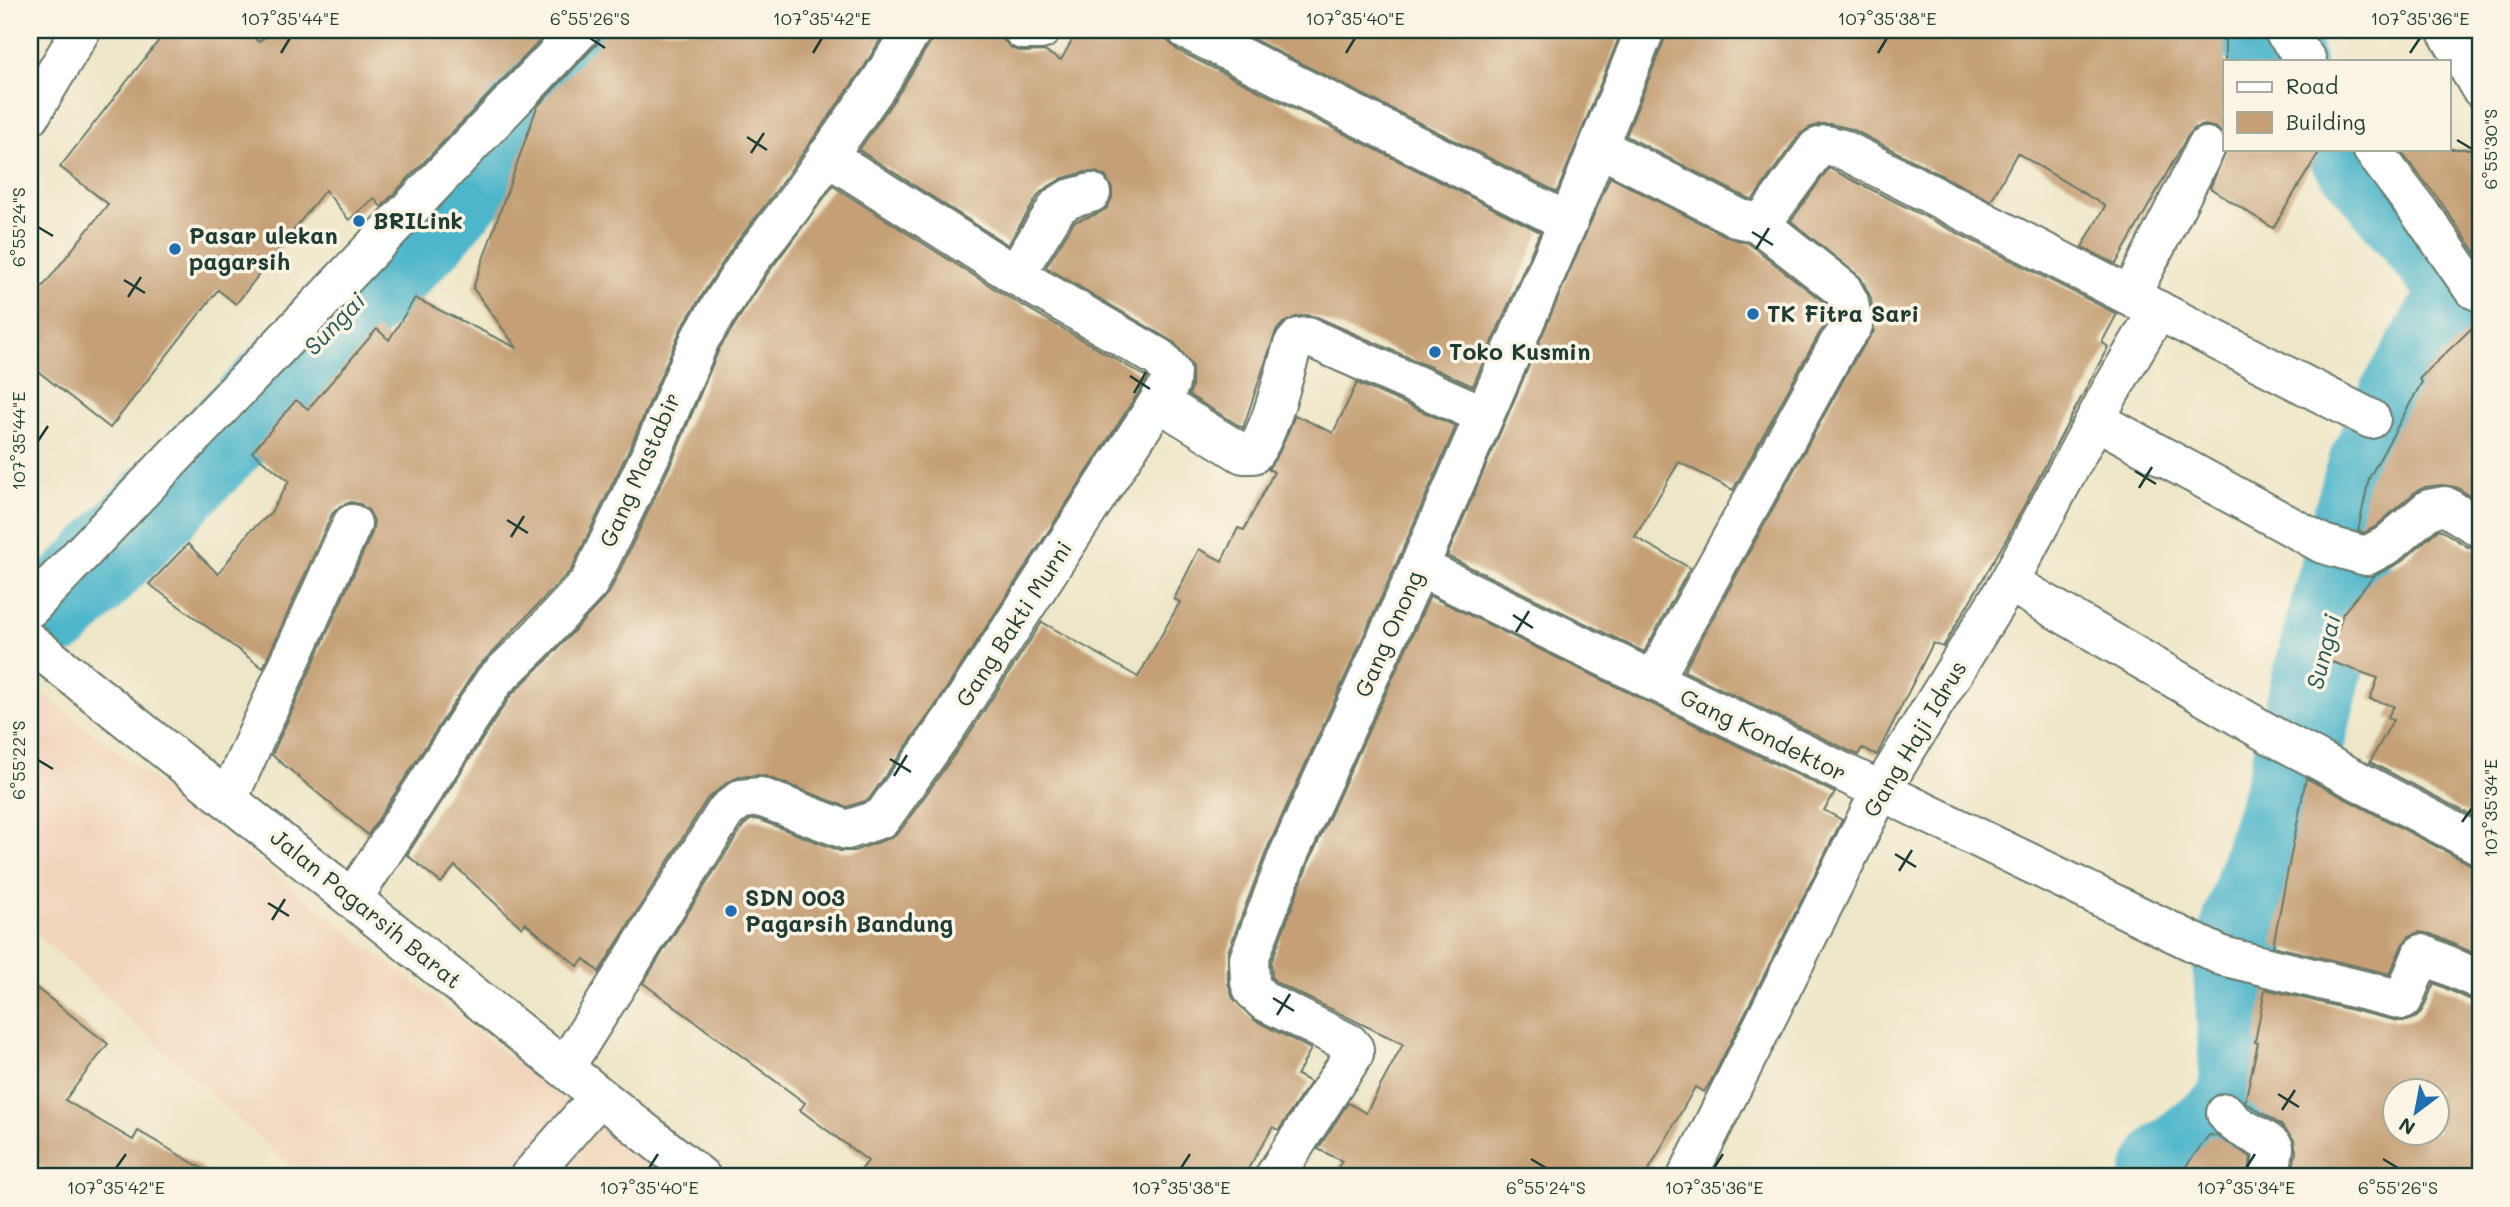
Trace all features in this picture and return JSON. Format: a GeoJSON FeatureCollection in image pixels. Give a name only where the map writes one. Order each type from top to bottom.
{"type":"FeatureCollection","features":[{"type":"Feature","properties":{"kind":"street"},"geometry":{"type":"LineString","coordinates":[[30,116],[81,30]]}},
{"type":"Feature","properties":{"kind":"street"},"geometry":{"type":"LineString","coordinates":[[30,608],[580,30]]}},
{"type":"Feature","properties":{"kind":"street","name":"Gang Mastabir"},"geometry":{"type":"LineString","coordinates":[[353,898],[494,681],[589,583],[653,450],[700,339],[750,260],[791,208],[882,79],[912,30]]}},
{"type":"Feature","properties":{"kind":"street"},"geometry":{"type":"LineString","coordinates":[[1023,30],[1041,30]]}},
{"type":"Feature","properties":{"kind":"street"},"geometry":{"type":"LineString","coordinates":[[1187,30],[1568,222]]}},
{"type":"Feature","properties":{"kind":"street","name":"Gang Onong"},"geometry":{"type":"LineString","coordinates":[[1275,1177],[1354,1054],[1354,1049],[1349,1043],[1264,1001],[1253,990],[1248,959],[1288,856],[1419,567],[1568,222],[1645,30]]}},
{"type":"Feature","properties":{"kind":"street"},"geometry":{"type":"LineString","coordinates":[[2283,30],[2305,60]]}},
{"type":"Feature","properties":{"kind":"street"},"geometry":{"type":"LineString","coordinates":[[2446,30],[2480,89]]}},
{"type":"Feature","properties":{"kind":"street"},"geometry":{"type":"LineString","coordinates":[[1757,222],[1768,215],[1817,148],[1826,145],[1842,149],[2371,419]]}},
{"type":"Feature","properties":{"kind":"street"},"geometry":{"type":"LineString","coordinates":[[1599,146],[1740,219],[1757,222],[1842,289],[1849,302],[1853,325],[1838,345],[1653,681]]}},
{"type":"Feature","properties":{"kind":"street","name":"Gang Haji Idrus"},"geometry":{"type":"LineString","coordinates":[[1687,1177],[1880,792],[2009,582],[2096,420],[2206,147]]}},
{"type":"Feature","properties":{"kind":"street"},"geometry":{"type":"LineString","coordinates":[[2373,150],[2473,289],[2480,292]]}},
{"type":"Feature","properties":{"kind":"street","name":"Gang Bakti Murni"},"geometry":{"type":"LineString","coordinates":[[565,1067],[726,811],[733,805],[741,799],[760,797],[847,830],[881,818],[951,721],[1170,384],[1171,372],[1160,358],[1015,275],[827,156]]}},
{"type":"Feature","properties":{"kind":"street"},"geometry":{"type":"LineString","coordinates":[[1015,275],[1058,205],[1091,193]]}},
{"type":"Feature","properties":{"kind":"street"},"geometry":{"type":"LineString","coordinates":[[1158,402],[1243,454],[1252,454],[1258,447],[1274,406],[1293,345],[1299,338],[1308,337],[1484,415]]}},
{"type":"Feature","properties":{"kind":"street"},"geometry":{"type":"LineString","coordinates":[[2096,420],[2323,544],[2366,556],[2387,545],[2429,509],[2445,506],[2480,528]]}},
{"type":"Feature","properties":{"kind":"street"},"geometry":{"type":"LineString","coordinates":[[228,799],[352,524]]}},
{"type":"Feature","properties":{"kind":"street","name":"Gang Kondektor"},"geometry":{"type":"LineString","coordinates":[[1419,567],[1880,792],[2237,960],[2403,1000],[2422,954],[2480,980]]}},
{"type":"Feature","properties":{"kind":"street"},"geometry":{"type":"LineString","coordinates":[[2009,582],[2271,735],[2480,845]]}},
{"type":"Feature","properties":{"kind":"street","name":"Jalan Pagarsih Barat"},"geometry":{"type":"LineString","coordinates":[[30,642],[701,1177]]}},
{"type":"Feature","properties":{"kind":"street"},"geometry":{"type":"LineString","coordinates":[[529,1177],[599,1097]]}},
{"type":"Feature","properties":{"kind":"street"},"geometry":{"type":"LineString","coordinates":[[2228,1116],[2274,1148],[2270,1177]]}},
{"type":"Feature","properties":{"kind":"shaded area"},"geometry":{"type":"Polygon","coordinates":[[[30,684],[664,1177],[302,1177],[30,928],[30,684]]]}},
{"type":"Feature","properties":{"kind":"building"},"geometry":{"type":"Polygon","coordinates":[[[167,30],[248,30],[258,42],[276,30],[550,30],[381,207],[374,198],[349,220],[325,190],[236,304],[218,290],[110,428],[30,365],[30,303],[108,204],[60,167],[167,30]]]}},
{"type":"Feature","properties":{"kind":"building"},"geometry":{"type":"Polygon","coordinates":[[[601,30],[886,30],[864,67],[732,248],[682,327],[633,441],[571,570],[476,669],[368,835],[272,755],[372,533],[374,521],[369,511],[360,504],[351,502],[340,506],[332,514],[263,668],[149,584],[188,544],[218,574],[250,531],[270,514],[289,481],[252,452],[296,400],[308,409],[377,329],[389,340],[415,298],[517,348],[473,288],[537,107],[596,45],[601,30]]]}},
{"type":"Feature","properties":{"kind":"building"},"geometry":{"type":"Polygon","coordinates":[[[934,30],[999,30],[1004,41],[1013,49],[1023,52],[1044,51],[1061,60],[1078,30],[1165,30],[1168,41],[1177,50],[1540,232],[1473,386],[1317,317],[1306,315],[1283,323],[1276,331],[1243,428],[1189,395],[1192,366],[1175,343],[1046,267],[1074,222],[1107,208],[1112,198],[1112,188],[1106,177],[1096,172],[1085,172],[1063,178],[1046,188],[1039,194],[1008,245],[859,150],[901,90],[931,41],[934,30]]]}},
{"type":"Feature","properties":{"kind":"building"},"geometry":{"type":"Polygon","coordinates":[[[1235,30],[1622,30],[1557,192],[1235,30]]]}},
{"type":"Feature","properties":{"kind":"building"},"geometry":{"type":"Polygon","coordinates":[[[1666,30],[2202,30],[2225,41],[2223,134],[2216,128],[2205,125],[2195,128],[2187,137],[2116,264],[2082,247],[2105,206],[2017,153],[1991,201],[1852,129],[1820,124],[1799,135],[1753,199],[1747,198],[1626,136],[1666,30]]]}},
{"type":"Feature","properties":{"kind":"building"},"geometry":{"type":"Polygon","coordinates":[[[2480,149],[2480,259],[2440,201],[2400,150],[2480,149]]]}},
{"type":"Feature","properties":{"kind":"building"},"geometry":{"type":"Polygon","coordinates":[[[2227,150],[2320,150],[2273,228],[2210,188],[2227,150]]]}},
{"type":"Feature","properties":{"kind":"building"},"geometry":{"type":"Polygon","coordinates":[[[1829,168],[2117,314],[2102,342],[2108,347],[2007,538],[1943,647],[1933,643],[1877,755],[1862,748],[1858,755],[1684,671],[1856,357],[1874,331],[1871,298],[1861,278],[1791,221],[1829,168]]]}},
{"type":"Feature","properties":{"kind":"building"},"geometry":{"type":"Polygon","coordinates":[[[1610,177],[1730,238],[1748,243],[1825,303],[1830,319],[1819,334],[1733,490],[1679,462],[1635,537],[1690,568],[1644,652],[1447,556],[1610,177]]]}},
{"type":"Feature","properties":{"kind":"building"},"geometry":{"type":"Polygon","coordinates":[[[833,186],[1003,294],[1148,378],[933,709],[868,800],[847,807],[758,775],[739,777],[728,782],[707,799],[599,972],[584,959],[578,966],[525,923],[522,928],[455,866],[441,883],[407,855],[511,695],[609,593],[673,459],[719,349],[768,273],[833,186]]]}},
{"type":"Feature","properties":{"kind":"building"},"geometry":{"type":"Polygon","coordinates":[[[2480,320],[2480,502],[2456,487],[2425,487],[2415,492],[2375,527],[2364,533],[2358,531],[2369,478],[2422,382],[2419,379],[2480,320]]]}},
{"type":"Feature","properties":{"kind":"building"},"geometry":{"type":"Polygon","coordinates":[[[1357,383],[1456,426],[1268,847],[1228,952],[1228,983],[1233,998],[1254,1020],[1311,1049],[1297,1075],[1310,1082],[1279,1130],[1273,1127],[1243,1177],[856,1177],[868,1161],[800,1110],[805,1103],[643,983],[743,826],[750,820],[757,819],[840,851],[854,851],[890,838],[900,831],[969,734],[1042,622],[1138,677],[1180,602],[1174,599],[1199,549],[1222,561],[1238,528],[1244,530],[1274,472],[1268,469],[1279,453],[1295,415],[1333,433],[1357,383]]]}},
{"type":"Feature","properties":{"kind":"building"},"geometry":{"type":"Polygon","coordinates":[[[2439,529],[2468,547],[2480,550],[2480,820],[2370,762],[2393,720],[2387,718],[2394,706],[2370,699],[2378,678],[2329,661],[2343,613],[2374,576],[2401,562],[2439,529]]]}},
{"type":"Feature","properties":{"kind":"building"},"geometry":{"type":"Polygon","coordinates":[[[1430,596],[1835,793],[1824,810],[1842,820],[1711,1081],[1704,1092],[1695,1087],[1645,1177],[1332,1177],[1342,1161],[1318,1149],[1348,1103],[1366,1113],[1403,1044],[1277,983],[1272,978],[1271,963],[1308,864],[1430,596]]]}},
{"type":"Feature","properties":{"kind":"building"},"geometry":{"type":"Polygon","coordinates":[[[2306,778],[2480,867],[2480,956],[2431,934],[2419,932],[2409,936],[2402,945],[2390,974],[2273,946],[2306,778]]]}},
{"type":"Feature","properties":{"kind":"building"},"geometry":{"type":"Polygon","coordinates":[[[30,983],[108,1044],[65,1100],[133,1140],[138,1131],[217,1177],[57,1177],[30,1160],[30,983]]]}},
{"type":"Feature","properties":{"kind":"building"},"geometry":{"type":"Polygon","coordinates":[[[2434,983],[2480,1002],[2480,1177],[2292,1177],[2296,1151],[2294,1140],[2281,1125],[2245,1102],[2258,1043],[2255,1042],[2265,989],[2398,1021],[2417,1017],[2434,983]]]}},
{"type":"Feature","properties":{"kind":"building"},"geometry":{"type":"Polygon","coordinates":[[[2209,1135],[2217,1136],[2251,1157],[2249,1177],[2178,1177],[2209,1135]]]}},
{"type":"Feature","properties":{"kind":"waterway","name":"Sungai"},"geometry":{"type":"LineString","coordinates":[[55,612],[428,229],[487,159],[608,30]]}},
{"type":"Feature","properties":{"kind":"waterway","name":"Sungai"},"geometry":{"type":"LineString","coordinates":[[2260,30],[2280,60]]}},
{"type":"Feature","properties":{"kind":"waterway","name":"Sungai"},"geometry":{"type":"LineString","coordinates":[[2164,1177],[2171,1164],[2238,1110],[2244,1087],[2237,970],[2244,931],[2289,789],[2357,516],[2372,466],[2402,399],[2443,328],[2464,299],[2461,285],[2352,150]]}},
{"type":"Feature","properties":{"kind":"place","name":"BRILink"},"geometry":{"type":"Point","coordinates":[359,221]}},
{"type":"Feature","properties":{"kind":"place","name":"Pasar ulekan pagarsih"},"geometry":{"type":"Point","coordinates":[175,249]}},
{"type":"Feature","properties":{"kind":"place","name":"TK Fitra Sari"},"geometry":{"type":"Point","coordinates":[1753,314]}},
{"type":"Feature","properties":{"kind":"place","name":"Toko Kusmin"},"geometry":{"type":"Point","coordinates":[1435,352]}},
{"type":"Feature","properties":{"kind":"place","name":"SDN 003 Pagarsih Bandung"},"geometry":{"type":"Point","coordinates":[731,911]}}]}
